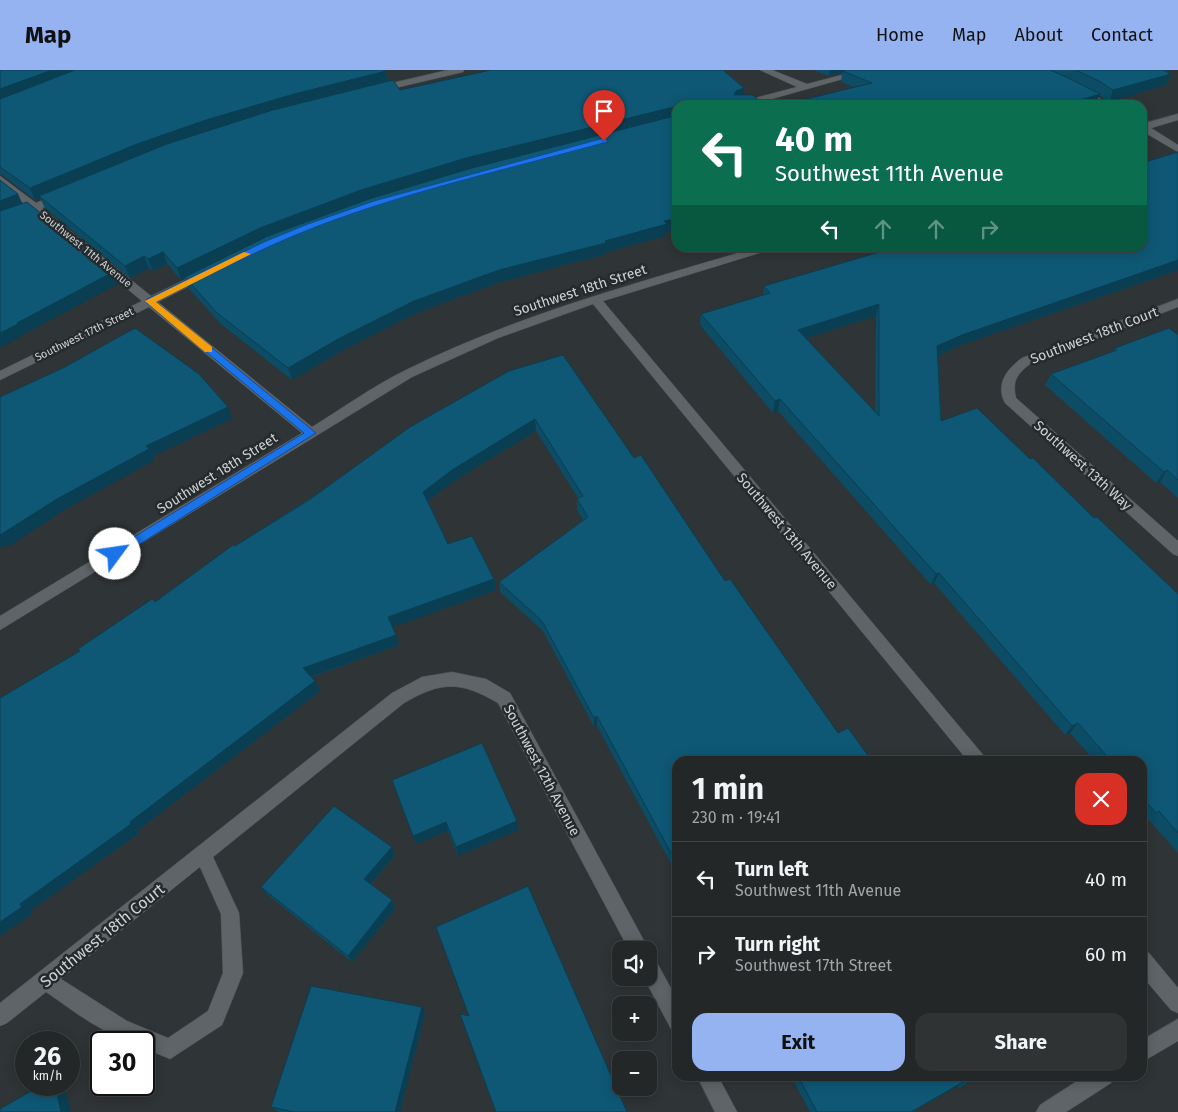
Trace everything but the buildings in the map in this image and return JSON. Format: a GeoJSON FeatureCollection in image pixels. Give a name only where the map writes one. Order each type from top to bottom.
{"type":"FeatureCollection","features":[{"type":"Feature","properties":{"kind":"street"},"geometry":{"type":"LineString","coordinates":[[365,92],[460,70]]}},
{"type":"Feature","properties":{"kind":"street"},"geometry":{"type":"LineString","coordinates":[[764,70],[806,87]]}},
{"type":"Feature","properties":{"kind":"street"},"geometry":{"type":"LineString","coordinates":[[758,100],[870,70]]}},
{"type":"Feature","properties":{"kind":"street"},"geometry":{"type":"LineString","coordinates":[[1073,88],[1095,100]]}},
{"type":"Feature","properties":{"kind":"street"},"geometry":{"type":"LineString","coordinates":[[1147,127],[1178,117]]}},
{"type":"Feature","properties":{"kind":"street"},"geometry":{"type":"LineString","coordinates":[[1147,130],[1178,149]]}},
{"type":"Feature","properties":{"kind":"street","name":"Southwest 11th Avenue"},"geometry":{"type":"LineString","coordinates":[[0,180],[311,433]]}},
{"type":"Feature","properties":{"kind":"street"},"geometry":{"type":"LineString","coordinates":[[0,221],[68,192]]}},
{"type":"Feature","properties":{"kind":"street","name":"Southwest 18th Street"},"geometry":{"type":"LineString","coordinates":[[0,624],[408,374],[445,355],[503,330],[752,252]]}},
{"type":"Feature","properties":{"kind":"street","name":"Southwest 17th Street"},"geometry":{"type":"LineString","coordinates":[[0,376],[216,269]]}},
{"type":"Feature","properties":{"kind":"street","name":"Southwest 13th Avenue"},"geometry":{"type":"LineString","coordinates":[[596,301],[974,756]]}},
{"type":"Feature","properties":{"kind":"street","name":"Southwest 18th Court"},"geometry":{"type":"LineString","coordinates":[[1012,371],[1026,362],[1175,307]]}},
{"type":"Feature","properties":{"kind":"street","name":"Southwest 13th Way"},"geometry":{"type":"LineString","coordinates":[[1012,371],[1006,384],[1010,400],[1178,550]]}},
{"type":"Feature","properties":{"kind":"street","name":"Southwest 12th Avenue"},"geometry":{"type":"LineString","coordinates":[[203,854],[398,698],[422,684],[452,679],[480,684],[504,698],[634,941]]}},
{"type":"Feature","properties":{"kind":"street"},"geometry":{"type":"LineString","coordinates":[[45,980],[120,1028],[170,1049],[215,1018],[233,973],[230,913],[203,854]]}},
{"type":"Feature","properties":{"kind":"street","name":"Southwest 18th Court"},"geometry":{"type":"LineString","coordinates":[[0,1016],[203,854]]}},
{"type":"Feature","properties":{"kind":"street"},"geometry":{"type":"LineString","coordinates":[[1147,966],[1178,1003]]}},
{"type":"Feature","properties":{"kind":"street"},"geometry":{"type":"LineString","coordinates":[[657,983],[672,1011]]}},
{"type":"Feature","properties":{"kind":"street"},"geometry":{"type":"LineString","coordinates":[[1147,1049],[1178,1030]]}},
{"type":"Feature","properties":{"kind":"street"},"geometry":{"type":"LineString","coordinates":[[710,1081],[726,1112]]}},
{"type":"Feature","properties":{"kind":"street"},"geometry":{"type":"LineString","coordinates":[[1047,1112],[1096,1081]]}},
{"type":"Feature","properties":{"kind":"slow traffic"},"geometry":{"type":"LineString","coordinates":[[209,349],[150,301],[247,254]]}},
{"type":"Feature","properties":{"kind":"route"},"geometry":{"type":"LineString","coordinates":[[115,554],[311,433],[150,301],[267,244],[377,202],[604,141]]}}]}
